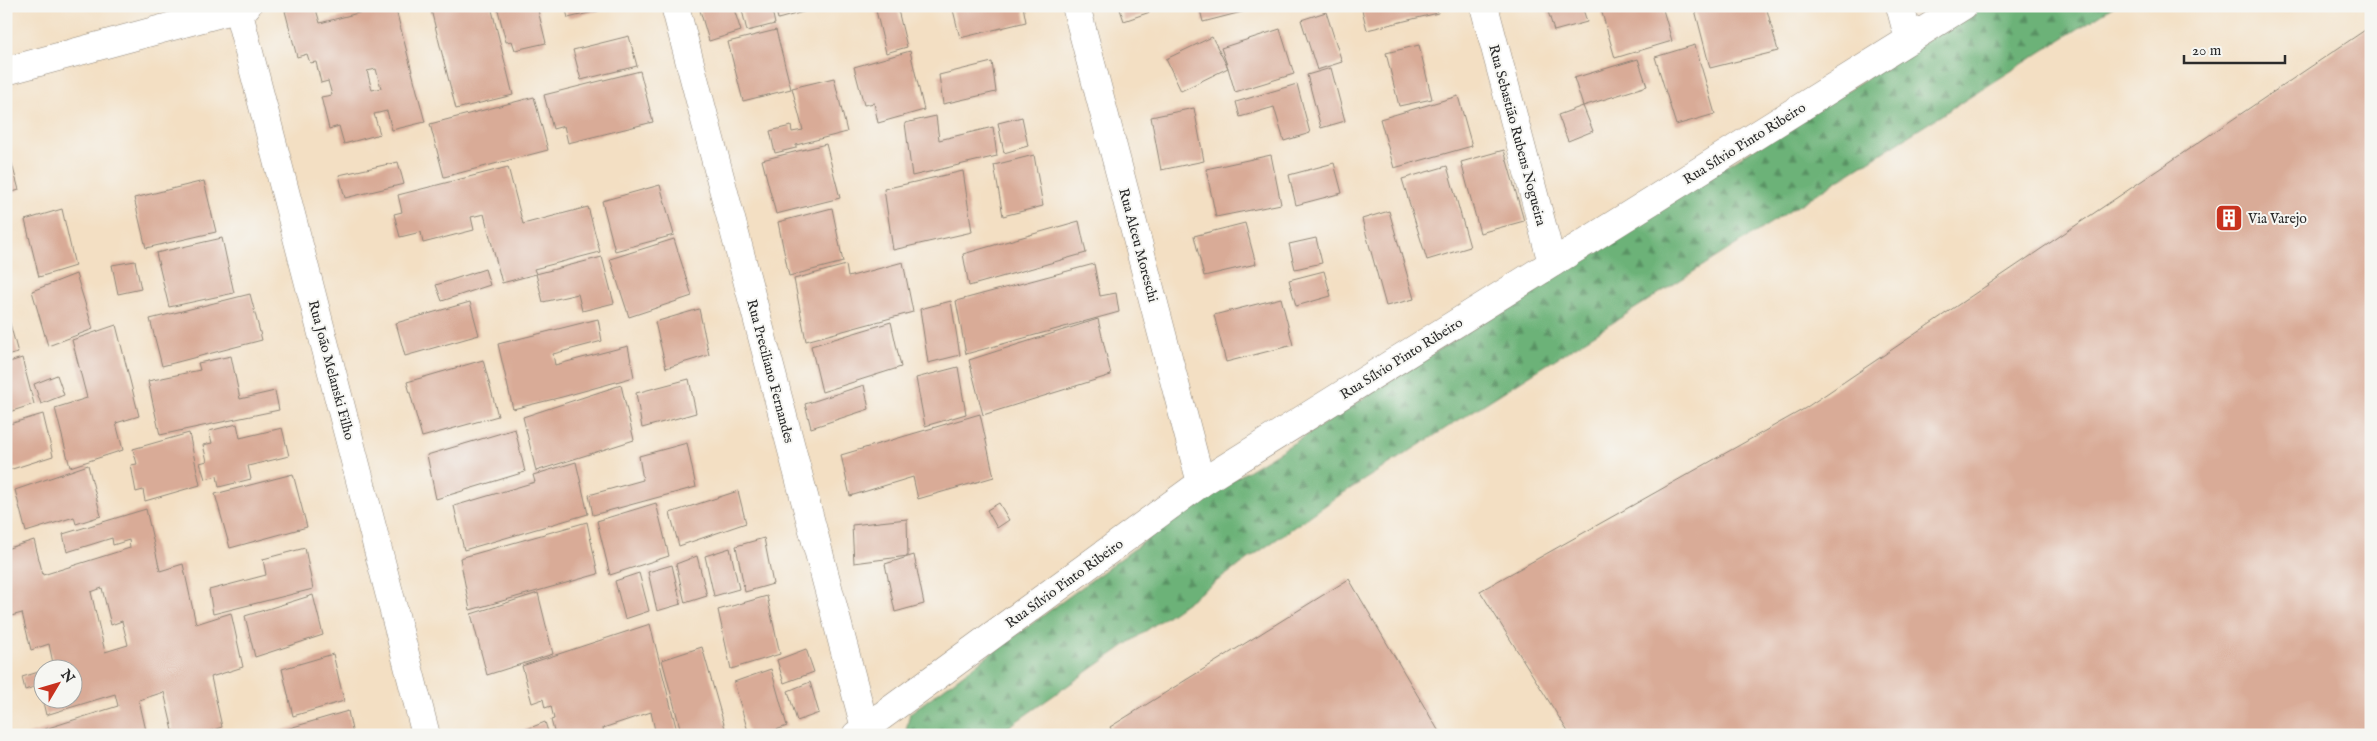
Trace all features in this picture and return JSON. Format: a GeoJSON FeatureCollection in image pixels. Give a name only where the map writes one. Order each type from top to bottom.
{"type":"FeatureCollection","features":[{"type":"Feature","properties":{"kind":"street","name":"Rua Preciliano Fernandes"},"geometry":{"type":"LineString","coordinates":[[675,6],[863,733]]}},
{"type":"Feature","properties":{"kind":"street","name":"Rua Alceu Moreschi"},"geometry":{"type":"LineString","coordinates":[[1076,6],[1201,483]]}},
{"type":"Feature","properties":{"kind":"street","name":"Rua Sebastião Rubens Nogueira"},"geometry":{"type":"LineString","coordinates":[[1484,6],[1552,263]]}},
{"type":"Feature","properties":{"kind":"street"},"geometry":{"type":"LineString","coordinates":[[1900,6],[1909,40]]}},
{"type":"Feature","properties":{"kind":"street","name":"Rua Sílvio Pinto Ribeiro"},"geometry":{"type":"LineString","coordinates":[[863,733],[1201,483],[1963,6]]}},
{"type":"Feature","properties":{"kind":"street"},"geometry":{"type":"LineString","coordinates":[[6,70],[241,7]]}},
{"type":"Feature","properties":{"kind":"street","name":"Rua João Melanski Filho"},"geometry":{"type":"LineString","coordinates":[[241,7],[426,735]]}},
{"type":"Feature","properties":{"kind":"green space"},"geometry":{"type":"Polygon","coordinates":[[[1982,6],[2114,6],[1337,497],[997,735],[905,735],[910,713],[1205,497],[1297,441],[1680,195],[1982,6]]]}},
{"type":"Feature","properties":{"kind":"building"},"geometry":{"type":"Polygon","coordinates":[[[303,6],[315,6],[320,23],[385,6],[395,6],[425,122],[392,130],[387,111],[374,114],[380,134],[344,144],[339,126],[329,129],[321,97],[332,95],[328,81],[321,83],[316,62],[310,63],[307,54],[297,57],[285,11],[303,6]],[[376,69],[367,71],[372,90],[381,88],[376,69]]]}},
{"type":"Feature","properties":{"kind":"building"},"geometry":{"type":"Polygon","coordinates":[[[430,6],[491,6],[513,95],[456,109],[430,6]]]}},
{"type":"Feature","properties":{"kind":"building"},"geometry":{"type":"Polygon","coordinates":[[[497,6],[537,6],[546,43],[515,50],[512,41],[506,42],[497,6]]]}},
{"type":"Feature","properties":{"kind":"building"},"geometry":{"type":"Polygon","coordinates":[[[565,6],[613,6],[614,7],[568,18],[565,6]]]}},
{"type":"Feature","properties":{"kind":"building"},"geometry":{"type":"Polygon","coordinates":[[[733,6],[741,31],[709,41],[699,7],[733,6]]]}},
{"type":"Feature","properties":{"kind":"building"},"geometry":{"type":"Polygon","coordinates":[[[741,6],[771,6],[775,24],[747,31],[741,6]]]}},
{"type":"Feature","properties":{"kind":"building"},"geometry":{"type":"Polygon","coordinates":[[[775,6],[821,6],[821,7],[778,19],[775,6]]]}},
{"type":"Feature","properties":{"kind":"building"},"geometry":{"type":"Polygon","coordinates":[[[875,6],[897,6],[907,47],[886,53],[875,6]]]}},
{"type":"Feature","properties":{"kind":"building"},"geometry":{"type":"Polygon","coordinates":[[[952,6],[1023,6],[1026,22],[960,38],[952,6]]]}},
{"type":"Feature","properties":{"kind":"building"},"geometry":{"type":"Polygon","coordinates":[[[1119,6],[1148,6],[1150,12],[1124,21],[1119,6]]]}},
{"type":"Feature","properties":{"kind":"building"},"geometry":{"type":"Polygon","coordinates":[[[1199,6],[1261,6],[1261,7],[1203,22],[1199,6]]]}},
{"type":"Feature","properties":{"kind":"building"},"geometry":{"type":"Polygon","coordinates":[[[1361,6],[1436,6],[1438,13],[1367,30],[1361,6]]]}},
{"type":"Feature","properties":{"kind":"building"},"geometry":{"type":"Polygon","coordinates":[[[1553,6],[1582,6],[1587,22],[1554,31],[1547,8],[1553,6]]]}},
{"type":"Feature","properties":{"kind":"building"},"geometry":{"type":"Polygon","coordinates":[[[1600,6],[1662,6],[1672,41],[1615,58],[1600,6]]]}},
{"type":"Feature","properties":{"kind":"building"},"geometry":{"type":"Polygon","coordinates":[[[1694,6],[1766,6],[1778,51],[1710,68],[1694,6]]]}},
{"type":"Feature","properties":{"kind":"building"},"geometry":{"type":"Polygon","coordinates":[[[1326,12],[1342,62],[1317,70],[1301,20],[1326,12]]]}},
{"type":"Feature","properties":{"kind":"building","name":"Via Varejo"},"geometry":{"type":"Polygon","coordinates":[[[2371,26],[2371,735],[1570,735],[1480,591],[1804,409],[2371,26]]]}},
{"type":"Feature","properties":{"kind":"building"},"geometry":{"type":"Polygon","coordinates":[[[1280,29],[1294,74],[1235,92],[1221,48],[1280,29]]]}},
{"type":"Feature","properties":{"kind":"building"},"geometry":{"type":"Polygon","coordinates":[[[776,30],[791,89],[743,101],[728,42],[776,30]]]}},
{"type":"Feature","properties":{"kind":"building"},"geometry":{"type":"Polygon","coordinates":[[[629,36],[637,66],[581,80],[573,50],[629,36]]]}},
{"type":"Feature","properties":{"kind":"building"},"geometry":{"type":"Polygon","coordinates":[[[1212,37],[1228,68],[1181,91],[1166,59],[1212,37]]]}},
{"type":"Feature","properties":{"kind":"building"},"geometry":{"type":"Polygon","coordinates":[[[1419,45],[1432,99],[1399,106],[1386,53],[1419,45]]]}},
{"type":"Feature","properties":{"kind":"building"},"geometry":{"type":"Polygon","coordinates":[[[1695,45],[1715,114],[1676,125],[1655,57],[1695,45]]]}},
{"type":"Feature","properties":{"kind":"building"},"geometry":{"type":"Polygon","coordinates":[[[910,51],[924,110],[878,123],[874,103],[864,105],[854,67],[910,51]]]}},
{"type":"Feature","properties":{"kind":"building"},"geometry":{"type":"Polygon","coordinates":[[[1638,59],[1647,86],[1583,106],[1574,78],[1638,59]]]}},
{"type":"Feature","properties":{"kind":"building"},"geometry":{"type":"Polygon","coordinates":[[[992,62],[996,92],[943,104],[939,75],[992,62]]]}},
{"type":"Feature","properties":{"kind":"building"},"geometry":{"type":"Polygon","coordinates":[[[1331,68],[1345,121],[1321,128],[1307,75],[1331,68]]]}},
{"type":"Feature","properties":{"kind":"building"},"geometry":{"type":"Polygon","coordinates":[[[640,71],[653,122],[568,143],[564,126],[553,129],[544,95],[640,71]]]}},
{"type":"Feature","properties":{"kind":"building"},"geometry":{"type":"Polygon","coordinates":[[[834,78],[847,132],[796,145],[796,148],[775,153],[770,131],[791,126],[792,132],[803,130],[792,88],[834,78]]]}},
{"type":"Feature","properties":{"kind":"building"},"geometry":{"type":"Polygon","coordinates":[[[1297,84],[1310,133],[1284,141],[1274,107],[1240,117],[1236,102],[1297,84]]]}},
{"type":"Feature","properties":{"kind":"building"},"geometry":{"type":"Polygon","coordinates":[[[1458,96],[1472,146],[1394,168],[1380,119],[1458,96]]]}},
{"type":"Feature","properties":{"kind":"building"},"geometry":{"type":"Polygon","coordinates":[[[534,97],[548,150],[444,177],[430,124],[534,97]]]}},
{"type":"Feature","properties":{"kind":"building"},"geometry":{"type":"Polygon","coordinates":[[[1583,106],[1593,131],[1568,141],[1558,115],[1583,106]]]}},
{"type":"Feature","properties":{"kind":"building"},"geometry":{"type":"Polygon","coordinates":[[[1194,108],[1204,161],[1161,170],[1151,117],[1194,108]]]}},
{"type":"Feature","properties":{"kind":"building"},"geometry":{"type":"Polygon","coordinates":[[[936,116],[939,140],[993,127],[997,156],[912,176],[905,123],[936,116]]]}},
{"type":"Feature","properties":{"kind":"building"},"geometry":{"type":"Polygon","coordinates":[[[1022,117],[1028,146],[1004,153],[998,123],[1022,117]]]}},
{"type":"Feature","properties":{"kind":"building"},"geometry":{"type":"Polygon","coordinates":[[[6,142],[19,190],[6,194],[6,142]]]}},
{"type":"Feature","properties":{"kind":"building"},"geometry":{"type":"Polygon","coordinates":[[[826,144],[840,198],[776,214],[762,160],[826,144]]]}},
{"type":"Feature","properties":{"kind":"building"},"geometry":{"type":"Polygon","coordinates":[[[1504,150],[1524,221],[1480,233],[1461,162],[1504,150]]]}},
{"type":"Feature","properties":{"kind":"building"},"geometry":{"type":"Polygon","coordinates":[[[1034,155],[1043,206],[1003,216],[994,165],[1034,155]]]}},
{"type":"Feature","properties":{"kind":"building"},"geometry":{"type":"Polygon","coordinates":[[[1271,155],[1281,204],[1216,217],[1206,169],[1271,155]]]}},
{"type":"Feature","properties":{"kind":"building"},"geometry":{"type":"Polygon","coordinates":[[[398,162],[404,184],[345,198],[339,175],[398,162]]]}},
{"type":"Feature","properties":{"kind":"building"},"geometry":{"type":"Polygon","coordinates":[[[1334,163],[1342,193],[1296,205],[1289,175],[1334,163]]]}},
{"type":"Feature","properties":{"kind":"building"},"geometry":{"type":"Polygon","coordinates":[[[1447,166],[1470,247],[1427,260],[1402,179],[1447,166]]]}},
{"type":"Feature","properties":{"kind":"building"},"geometry":{"type":"Polygon","coordinates":[[[508,167],[523,224],[588,207],[600,252],[534,269],[536,274],[502,283],[484,214],[471,217],[474,230],[423,243],[421,232],[400,237],[394,214],[402,212],[398,195],[508,167]]]}},
{"type":"Feature","properties":{"kind":"building"},"geometry":{"type":"Polygon","coordinates":[[[963,171],[972,232],[893,250],[884,189],[963,171]]]}},
{"type":"Feature","properties":{"kind":"building"},"geometry":{"type":"Polygon","coordinates":[[[204,181],[216,232],[146,248],[134,198],[204,181]]]}},
{"type":"Feature","properties":{"kind":"building"},"geometry":{"type":"Polygon","coordinates":[[[660,185],[674,235],[615,251],[602,201],[660,185]]]}},
{"type":"Feature","properties":{"kind":"building"},"geometry":{"type":"Polygon","coordinates":[[[832,208],[843,262],[789,276],[778,222],[832,208]]]}},
{"type":"Feature","properties":{"kind":"building"},"geometry":{"type":"Polygon","coordinates":[[[62,209],[75,266],[39,277],[25,220],[62,209]]]}},
{"type":"Feature","properties":{"kind":"building"},"geometry":{"type":"Polygon","coordinates":[[[1389,211],[1414,299],[1386,306],[1362,219],[1389,211]]]}},
{"type":"Feature","properties":{"kind":"building"},"geometry":{"type":"Polygon","coordinates":[[[1079,221],[1086,253],[969,286],[963,254],[1079,221]]]}},
{"type":"Feature","properties":{"kind":"building"},"geometry":{"type":"Polygon","coordinates":[[[1245,223],[1256,264],[1204,276],[1194,236],[1245,223]]]}},
{"type":"Feature","properties":{"kind":"building"},"geometry":{"type":"Polygon","coordinates":[[[222,238],[234,293],[169,307],[156,253],[222,238]]]}},
{"type":"Feature","properties":{"kind":"building"},"geometry":{"type":"Polygon","coordinates":[[[1316,238],[1322,263],[1295,269],[1289,244],[1316,238]]]}},
{"type":"Feature","properties":{"kind":"building"},"geometry":{"type":"Polygon","coordinates":[[[674,239],[692,296],[629,317],[610,259],[674,239]]]}},
{"type":"Feature","properties":{"kind":"building"},"geometry":{"type":"Polygon","coordinates":[[[602,257],[614,303],[582,311],[578,294],[543,302],[536,274],[602,257]]]}},
{"type":"Feature","properties":{"kind":"building"},"geometry":{"type":"Polygon","coordinates":[[[135,261],[141,289],[118,294],[112,265],[135,261]]]}},
{"type":"Feature","properties":{"kind":"building"},"geometry":{"type":"Polygon","coordinates":[[[903,262],[913,312],[806,341],[794,279],[846,265],[848,277],[903,262]]]}},
{"type":"Feature","properties":{"kind":"building"},"geometry":{"type":"Polygon","coordinates":[[[1094,264],[1100,296],[1116,293],[1119,312],[966,354],[956,301],[1094,264]]]}},
{"type":"Feature","properties":{"kind":"building"},"geometry":{"type":"Polygon","coordinates":[[[485,269],[490,285],[442,301],[436,285],[485,269]]]}},
{"type":"Feature","properties":{"kind":"building"},"geometry":{"type":"Polygon","coordinates":[[[1324,271],[1331,296],[1296,306],[1289,280],[1324,271]]]}},
{"type":"Feature","properties":{"kind":"building"},"geometry":{"type":"Polygon","coordinates":[[[76,274],[93,329],[48,346],[32,291],[76,274]]]}},
{"type":"Feature","properties":{"kind":"building"},"geometry":{"type":"Polygon","coordinates":[[[250,294],[262,340],[162,366],[150,319],[250,294]]]}},
{"type":"Feature","properties":{"kind":"building"},"geometry":{"type":"Polygon","coordinates":[[[1281,298],[1293,345],[1226,362],[1214,315],[1281,298]]]}},
{"type":"Feature","properties":{"kind":"building"},"geometry":{"type":"Polygon","coordinates":[[[951,301],[960,355],[928,363],[920,309],[951,301]]]}},
{"type":"Feature","properties":{"kind":"building"},"geometry":{"type":"Polygon","coordinates":[[[470,302],[479,335],[405,356],[396,323],[470,302]]]}},
{"type":"Feature","properties":{"kind":"building"},"geometry":{"type":"Polygon","coordinates":[[[6,309],[18,353],[6,356],[6,309]]]}},
{"type":"Feature","properties":{"kind":"building"},"geometry":{"type":"Polygon","coordinates":[[[699,309],[709,355],[666,368],[655,322],[699,309]]]}},
{"type":"Feature","properties":{"kind":"building"},"geometry":{"type":"Polygon","coordinates":[[[598,319],[602,341],[553,354],[555,365],[628,346],[634,377],[513,409],[498,344],[598,319]]]}},
{"type":"Feature","properties":{"kind":"building"},"geometry":{"type":"Polygon","coordinates":[[[1098,319],[1111,375],[983,415],[969,360],[1098,319]]]}},
{"type":"Feature","properties":{"kind":"building"},"geometry":{"type":"Polygon","coordinates":[[[891,322],[901,367],[822,392],[811,346],[891,322]]]}},
{"type":"Feature","properties":{"kind":"building"},"geometry":{"type":"Polygon","coordinates":[[[116,325],[139,416],[116,423],[123,450],[70,467],[55,408],[87,398],[72,340],[116,325]]]}},
{"type":"Feature","properties":{"kind":"building"},"geometry":{"type":"Polygon","coordinates":[[[231,356],[240,399],[275,391],[279,410],[160,435],[148,381],[200,370],[198,363],[231,356]]]}},
{"type":"Feature","properties":{"kind":"building"},"geometry":{"type":"Polygon","coordinates":[[[22,358],[34,404],[6,413],[6,363],[22,358]]]}},
{"type":"Feature","properties":{"kind":"building"},"geometry":{"type":"Polygon","coordinates":[[[483,360],[498,416],[422,437],[407,382],[483,360]]]}},
{"type":"Feature","properties":{"kind":"building"},"geometry":{"type":"Polygon","coordinates":[[[958,367],[966,414],[925,426],[916,378],[958,367]]]}},
{"type":"Feature","properties":{"kind":"building"},"geometry":{"type":"Polygon","coordinates":[[[57,375],[64,395],[41,404],[34,384],[57,375]]]}},
{"type":"Feature","properties":{"kind":"building"},"geometry":{"type":"Polygon","coordinates":[[[689,379],[696,413],[642,428],[636,393],[689,379]]]}},
{"type":"Feature","properties":{"kind":"building"},"geometry":{"type":"Polygon","coordinates":[[[621,385],[634,440],[536,471],[523,417],[621,385]]]}},
{"type":"Feature","properties":{"kind":"building"},"geometry":{"type":"Polygon","coordinates":[[[864,385],[869,409],[811,428],[805,404],[864,385]]]}},
{"type":"Feature","properties":{"kind":"building"},"geometry":{"type":"Polygon","coordinates":[[[43,414],[53,456],[6,471],[6,425],[43,414]]]}},
{"type":"Feature","properties":{"kind":"building"},"geometry":{"type":"Polygon","coordinates":[[[980,414],[994,477],[918,499],[913,477],[850,496],[841,455],[980,414]]]}},
{"type":"Feature","properties":{"kind":"building"},"geometry":{"type":"Polygon","coordinates":[[[237,424],[240,438],[282,428],[289,456],[248,466],[251,479],[219,487],[217,476],[205,479],[200,463],[207,461],[203,445],[212,443],[209,431],[237,424]]]}},
{"type":"Feature","properties":{"kind":"building"},"geometry":{"type":"Polygon","coordinates":[[[515,429],[525,472],[436,499],[427,455],[515,429]]]}},
{"type":"Feature","properties":{"kind":"building"},"geometry":{"type":"Polygon","coordinates":[[[189,433],[200,485],[145,501],[143,490],[136,492],[131,465],[137,464],[133,449],[189,433]]]}},
{"type":"Feature","properties":{"kind":"building"},"geometry":{"type":"Polygon","coordinates":[[[687,443],[696,487],[593,515],[589,495],[643,480],[639,456],[687,443]]]}},
{"type":"Feature","properties":{"kind":"building"},"geometry":{"type":"Polygon","coordinates":[[[576,462],[588,514],[464,550],[454,506],[535,482],[533,475],[576,462]]]}},
{"type":"Feature","properties":{"kind":"building"},"geometry":{"type":"Polygon","coordinates":[[[88,465],[101,516],[76,524],[74,517],[26,532],[15,490],[88,465]]]}},
{"type":"Feature","properties":{"kind":"building"},"geometry":{"type":"Polygon","coordinates":[[[293,474],[307,527],[230,548],[215,494],[293,474]]]}},
{"type":"Feature","properties":{"kind":"building"},"geometry":{"type":"Polygon","coordinates":[[[738,491],[746,523],[679,546],[670,513],[738,491]]]}},
{"type":"Feature","properties":{"kind":"building"},"geometry":{"type":"Polygon","coordinates":[[[656,503],[669,556],[610,575],[597,521],[656,503]]]}},
{"type":"Feature","properties":{"kind":"building"},"geometry":{"type":"Polygon","coordinates":[[[999,503],[1009,520],[997,528],[987,510],[999,503]]]}},
{"type":"Feature","properties":{"kind":"building"},"geometry":{"type":"Polygon","coordinates":[[[146,509],[160,571],[183,564],[196,624],[231,613],[243,667],[211,677],[222,727],[198,735],[174,735],[164,692],[139,700],[147,735],[26,735],[118,706],[115,694],[82,704],[82,658],[52,658],[49,644],[31,650],[22,613],[11,616],[6,595],[6,549],[34,540],[43,575],[130,548],[129,540],[113,545],[112,538],[67,552],[63,534],[146,509]],[[102,588],[91,592],[105,652],[128,645],[122,621],[111,625],[102,588]]]}},
{"type":"Feature","properties":{"kind":"building"},"geometry":{"type":"Polygon","coordinates":[[[907,519],[908,556],[854,563],[852,525],[907,519]]]}},
{"type":"Feature","properties":{"kind":"building"},"geometry":{"type":"Polygon","coordinates":[[[587,522],[598,574],[470,610],[460,558],[587,522]]]}},
{"type":"Feature","properties":{"kind":"building"},"geometry":{"type":"Polygon","coordinates":[[[764,538],[773,584],[745,592],[736,546],[764,538]]]}},
{"type":"Feature","properties":{"kind":"building"},"geometry":{"type":"Polygon","coordinates":[[[305,548],[313,589],[213,614],[209,590],[266,575],[263,559],[305,548]]]}},
{"type":"Feature","properties":{"kind":"building"},"geometry":{"type":"Polygon","coordinates":[[[730,548],[739,589],[714,596],[705,556],[730,548]]]}},
{"type":"Feature","properties":{"kind":"building"},"geometry":{"type":"Polygon","coordinates":[[[914,555],[924,604],[895,612],[885,564],[914,555]]]}},
{"type":"Feature","properties":{"kind":"building"},"geometry":{"type":"Polygon","coordinates":[[[697,556],[707,596],[685,603],[676,564],[697,556]]]}},
{"type":"Feature","properties":{"kind":"building"},"geometry":{"type":"Polygon","coordinates":[[[672,565],[681,604],[657,611],[648,572],[672,565]]]}},
{"type":"Feature","properties":{"kind":"building"},"geometry":{"type":"Polygon","coordinates":[[[639,573],[649,611],[625,619],[615,581],[639,573]]]}},
{"type":"Feature","properties":{"kind":"building"},"geometry":{"type":"Polygon","coordinates":[[[1349,579],[1441,735],[1114,735],[1110,727],[1349,579]]]}},
{"type":"Feature","properties":{"kind":"building"},"geometry":{"type":"Polygon","coordinates":[[[538,593],[553,654],[487,675],[471,614],[538,593]]]}},
{"type":"Feature","properties":{"kind":"building"},"geometry":{"type":"Polygon","coordinates":[[[313,595],[323,635],[255,657],[245,616],[313,595]]]}},
{"type":"Feature","properties":{"kind":"building"},"geometry":{"type":"Polygon","coordinates":[[[767,596],[780,654],[731,669],[718,610],[767,596]]]}},
{"type":"Feature","properties":{"kind":"building"},"geometry":{"type":"Polygon","coordinates":[[[650,624],[677,731],[656,735],[651,712],[603,728],[604,735],[555,735],[551,720],[554,719],[551,706],[545,708],[543,699],[532,703],[522,666],[650,624]]]}},
{"type":"Feature","properties":{"kind":"building"},"geometry":{"type":"Polygon","coordinates":[[[702,647],[727,735],[682,735],[662,660],[702,647]]]}},
{"type":"Feature","properties":{"kind":"building"},"geometry":{"type":"Polygon","coordinates":[[[806,649],[814,672],[784,683],[777,660],[806,649]]]}},
{"type":"Feature","properties":{"kind":"building"},"geometry":{"type":"Polygon","coordinates":[[[333,654],[344,701],[293,716],[282,669],[333,654]]]}},
{"type":"Feature","properties":{"kind":"building"},"geometry":{"type":"Polygon","coordinates":[[[771,669],[787,726],[762,735],[749,735],[734,682],[771,669]]]}},
{"type":"Feature","properties":{"kind":"building"},"geometry":{"type":"Polygon","coordinates":[[[32,674],[32,688],[25,690],[22,677],[32,674]]]}},
{"type":"Feature","properties":{"kind":"building"},"geometry":{"type":"Polygon","coordinates":[[[810,682],[819,713],[797,721],[788,691],[810,682]]]}},
{"type":"Feature","properties":{"kind":"building"},"geometry":{"type":"Polygon","coordinates":[[[44,708],[69,708],[46,715],[44,708]]]}},
{"type":"Feature","properties":{"kind":"building"},"geometry":{"type":"Polygon","coordinates":[[[348,711],[353,735],[269,735],[269,734],[348,711]]]}},
{"type":"Feature","properties":{"kind":"building"},"geometry":{"type":"Polygon","coordinates":[[[545,722],[549,735],[512,735],[545,722]]]}},
{"type":"Feature","properties":{"kind":"place","name":"Via Varejo"},"geometry":{"type":"Point","coordinates":[2229,218]}}]}
